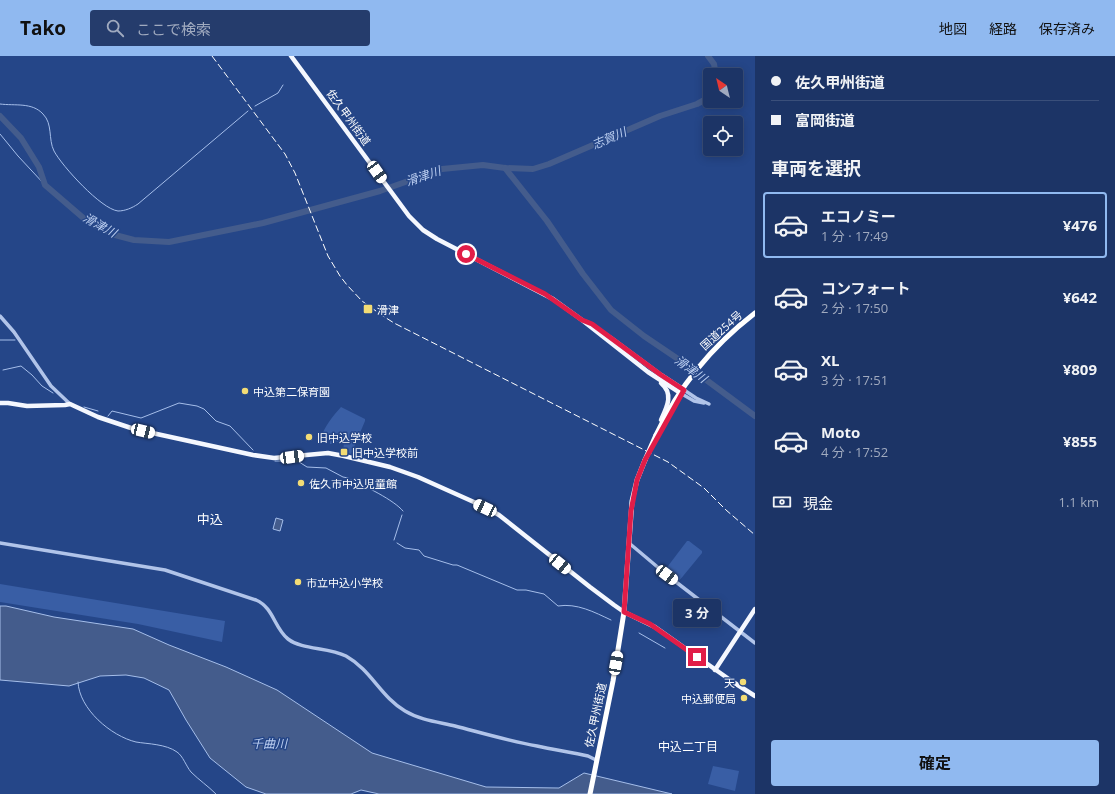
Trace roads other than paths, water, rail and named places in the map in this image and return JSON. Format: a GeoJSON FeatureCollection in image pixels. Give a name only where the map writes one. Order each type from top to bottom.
{"type":"FeatureCollection","features":[{"type":"Feature","properties":{"kind":"highway","name":"国道254号"},"geometry":{"type":"LineString","coordinates":[[682,391],[702,362],[730,333],[755,313]]}},
{"type":"Feature","properties":{"kind":"highway","name":"佐久甲州街道"},"geometry":{"type":"LineString","coordinates":[[590,794],[613,681],[624,612],[632,501],[637,480],[645,460],[657,435],[682,391]]}},
{"type":"Feature","properties":{"kind":"main road","name":"佐久甲州街道"},"geometry":{"type":"LineString","coordinates":[[291,56],[414,221],[432,236],[545,294],[582,320],[648,372],[682,391]]}},
{"type":"Feature","properties":{"kind":"main road","name":"佐久甲州街道"},"geometry":{"type":"LineString","coordinates":[[295,56],[308,78]]}},
{"type":"Feature","properties":{"kind":"main road","name":"佐久甲州街道"},"geometry":{"type":"LineString","coordinates":[[582,320],[592,324],[682,391]]}},
{"type":"Feature","properties":{"kind":"main road"},"geometry":{"type":"LineString","coordinates":[[648,372],[664,386],[669,395],[669,402],[659,424],[657,435]]}},
{"type":"Feature","properties":{"kind":"main road"},"geometry":{"type":"LineString","coordinates":[[0,403],[27,406],[70,404],[98,417],[134,429],[248,454],[274,458],[312,454],[332,454],[407,472],[500,515],[590,587],[624,612],[655,628],[755,696]]}},
{"type":"Feature","properties":{"kind":"main road"},"geometry":{"type":"LineString","coordinates":[[716,670],[755,609]]}},
{"type":"Feature","properties":{"kind":"street"},"geometry":{"type":"LineString","coordinates":[[0,316],[14,332],[49,382],[70,404]]}},
{"type":"Feature","properties":{"kind":"street"},"geometry":{"type":"LineString","coordinates":[[682,391],[694,401],[708,403]]}},
{"type":"Feature","properties":{"kind":"street"},"geometry":{"type":"LineString","coordinates":[[0,543],[165,570],[256,600],[267,607],[280,630],[289,640],[300,645],[336,652],[351,659],[368,673],[388,699],[407,712],[428,720],[517,742],[588,756],[596,762]]}},
{"type":"Feature","properties":{"kind":"street"},"geometry":{"type":"LineString","coordinates":[[628,543],[755,643]]}},
{"type":"Feature","properties":{"kind":"water"},"geometry":{"type":"Polygon","coordinates":[[[276,518],[283,520],[280,531],[273,529],[276,518]]]}},
{"type":"Feature","properties":{"kind":"water","name":"千曲川"},"geometry":{"type":"Polygon","coordinates":[[[0,606],[54,617],[133,629],[226,667],[277,690],[372,753],[486,787],[559,788],[584,773],[672,794],[379,794],[361,790],[351,794],[266,794],[246,787],[210,758],[169,690],[144,678],[126,675],[100,676],[69,686],[0,680],[0,606]]]}},
{"type":"Feature","properties":{"kind":"waterway","name":"志賀川"},"geometry":{"type":"LineString","coordinates":[[708,56],[714,64],[715,68]]}},
{"type":"Feature","properties":{"kind":"waterway"},"geometry":{"type":"LineString","coordinates":[[255,106],[278,93],[283,85]]}},
{"type":"Feature","properties":{"kind":"waterway","name":"滑津川"},"geometry":{"type":"LineString","coordinates":[[0,116],[21,138],[39,167],[45,185],[88,222],[115,235],[134,240],[169,242],[263,223],[380,191],[442,169],[483,165],[505,168],[533,169],[549,164],[660,116],[703,101]]}},
{"type":"Feature","properties":{"kind":"waterway"},"geometry":{"type":"LineString","coordinates":[[0,104],[23,105],[39,110],[48,122],[52,146],[58,158],[92,195],[102,203],[118,211],[128,209],[138,204],[248,111]]}},
{"type":"Feature","properties":{"kind":"waterway"},"geometry":{"type":"LineString","coordinates":[[0,134],[45,185]]}},
{"type":"Feature","properties":{"kind":"waterway","name":"滑津川"},"geometry":{"type":"LineString","coordinates":[[505,168],[547,221],[583,274],[611,310],[644,336],[678,359],[755,416]]}},
{"type":"Feature","properties":{"kind":"waterway"},"geometry":{"type":"LineString","coordinates":[[0,340],[15,340]]}},
{"type":"Feature","properties":{"kind":"waterway"},"geometry":{"type":"LineString","coordinates":[[3,370],[21,366],[42,386],[53,393]]}},
{"type":"Feature","properties":{"kind":"waterway"},"geometry":{"type":"LineString","coordinates":[[108,416],[112,411],[141,418],[179,403],[197,406],[204,409],[216,421],[230,426],[253,450]]}},
{"type":"Feature","properties":{"kind":"waterway"},"geometry":{"type":"LineString","coordinates":[[84,407],[98,411]]}},
{"type":"Feature","properties":{"kind":"waterway"},"geometry":{"type":"LineString","coordinates":[[296,460],[307,467],[326,468],[348,478]]}},
{"type":"Feature","properties":{"kind":"waterway"},"geometry":{"type":"LineString","coordinates":[[275,461],[281,461]]}},
{"type":"Feature","properties":{"kind":"waterway"},"geometry":{"type":"LineString","coordinates":[[351,480],[386,498],[403,511]]}},
{"type":"Feature","properties":{"kind":"waterway"},"geometry":{"type":"LineString","coordinates":[[394,540],[402,515]]}},
{"type":"Feature","properties":{"kind":"waterway"},"geometry":{"type":"LineString","coordinates":[[397,543],[405,548],[419,550],[424,556],[457,565],[517,590],[526,590],[544,594],[558,606],[565,605],[579,607],[611,620]]}},
{"type":"Feature","properties":{"kind":"waterway"},"geometry":{"type":"LineString","coordinates":[[639,633],[665,648]]}},
{"type":"Feature","properties":{"kind":"waterway"},"geometry":{"type":"LineString","coordinates":[[78,682],[84,702],[98,720],[126,739],[173,749],[181,756],[191,772],[216,794]]}},
{"type":"Feature","properties":{"kind":"railway"},"geometry":{"type":"LineString","coordinates":[[212,56],[285,154],[295,173],[328,256],[340,276],[362,301],[394,323],[668,462],[704,488],[726,510],[755,535]]}},
{"type":"Feature","properties":{"kind":"place","name":"滑津"},"geometry":{"type":"Point","coordinates":[368,309]}},
{"type":"Feature","properties":{"kind":"place","name":"中込第二保育園"},"geometry":{"type":"Point","coordinates":[245,391]}},
{"type":"Feature","properties":{"kind":"place","name":"旧中込学校"},"geometry":{"type":"Point","coordinates":[309,437]}},
{"type":"Feature","properties":{"kind":"place","name":"旧中込学校前"},"geometry":{"type":"Point","coordinates":[344,452]}},
{"type":"Feature","properties":{"kind":"place","name":"佐久市中込児童館"},"geometry":{"type":"Point","coordinates":[301,483]}},
{"type":"Feature","properties":{"kind":"place","name":"市立中込小学校"},"geometry":{"type":"Point","coordinates":[298,582]}},
{"type":"Feature","properties":{"kind":"place","name":"天"},"geometry":{"type":"Point","coordinates":[743,682]}},
{"type":"Feature","properties":{"kind":"place","name":"中込郵便局"},"geometry":{"type":"Point","coordinates":[744,698]}},
{"type":"Feature","properties":{"kind":"district","name":"中込"},"geometry":{"type":"Point","coordinates":[210,519]}},
{"type":"Feature","properties":{"kind":"district","name":"中込二丁目"},"geometry":{"type":"Point","coordinates":[688,746]}}]}
